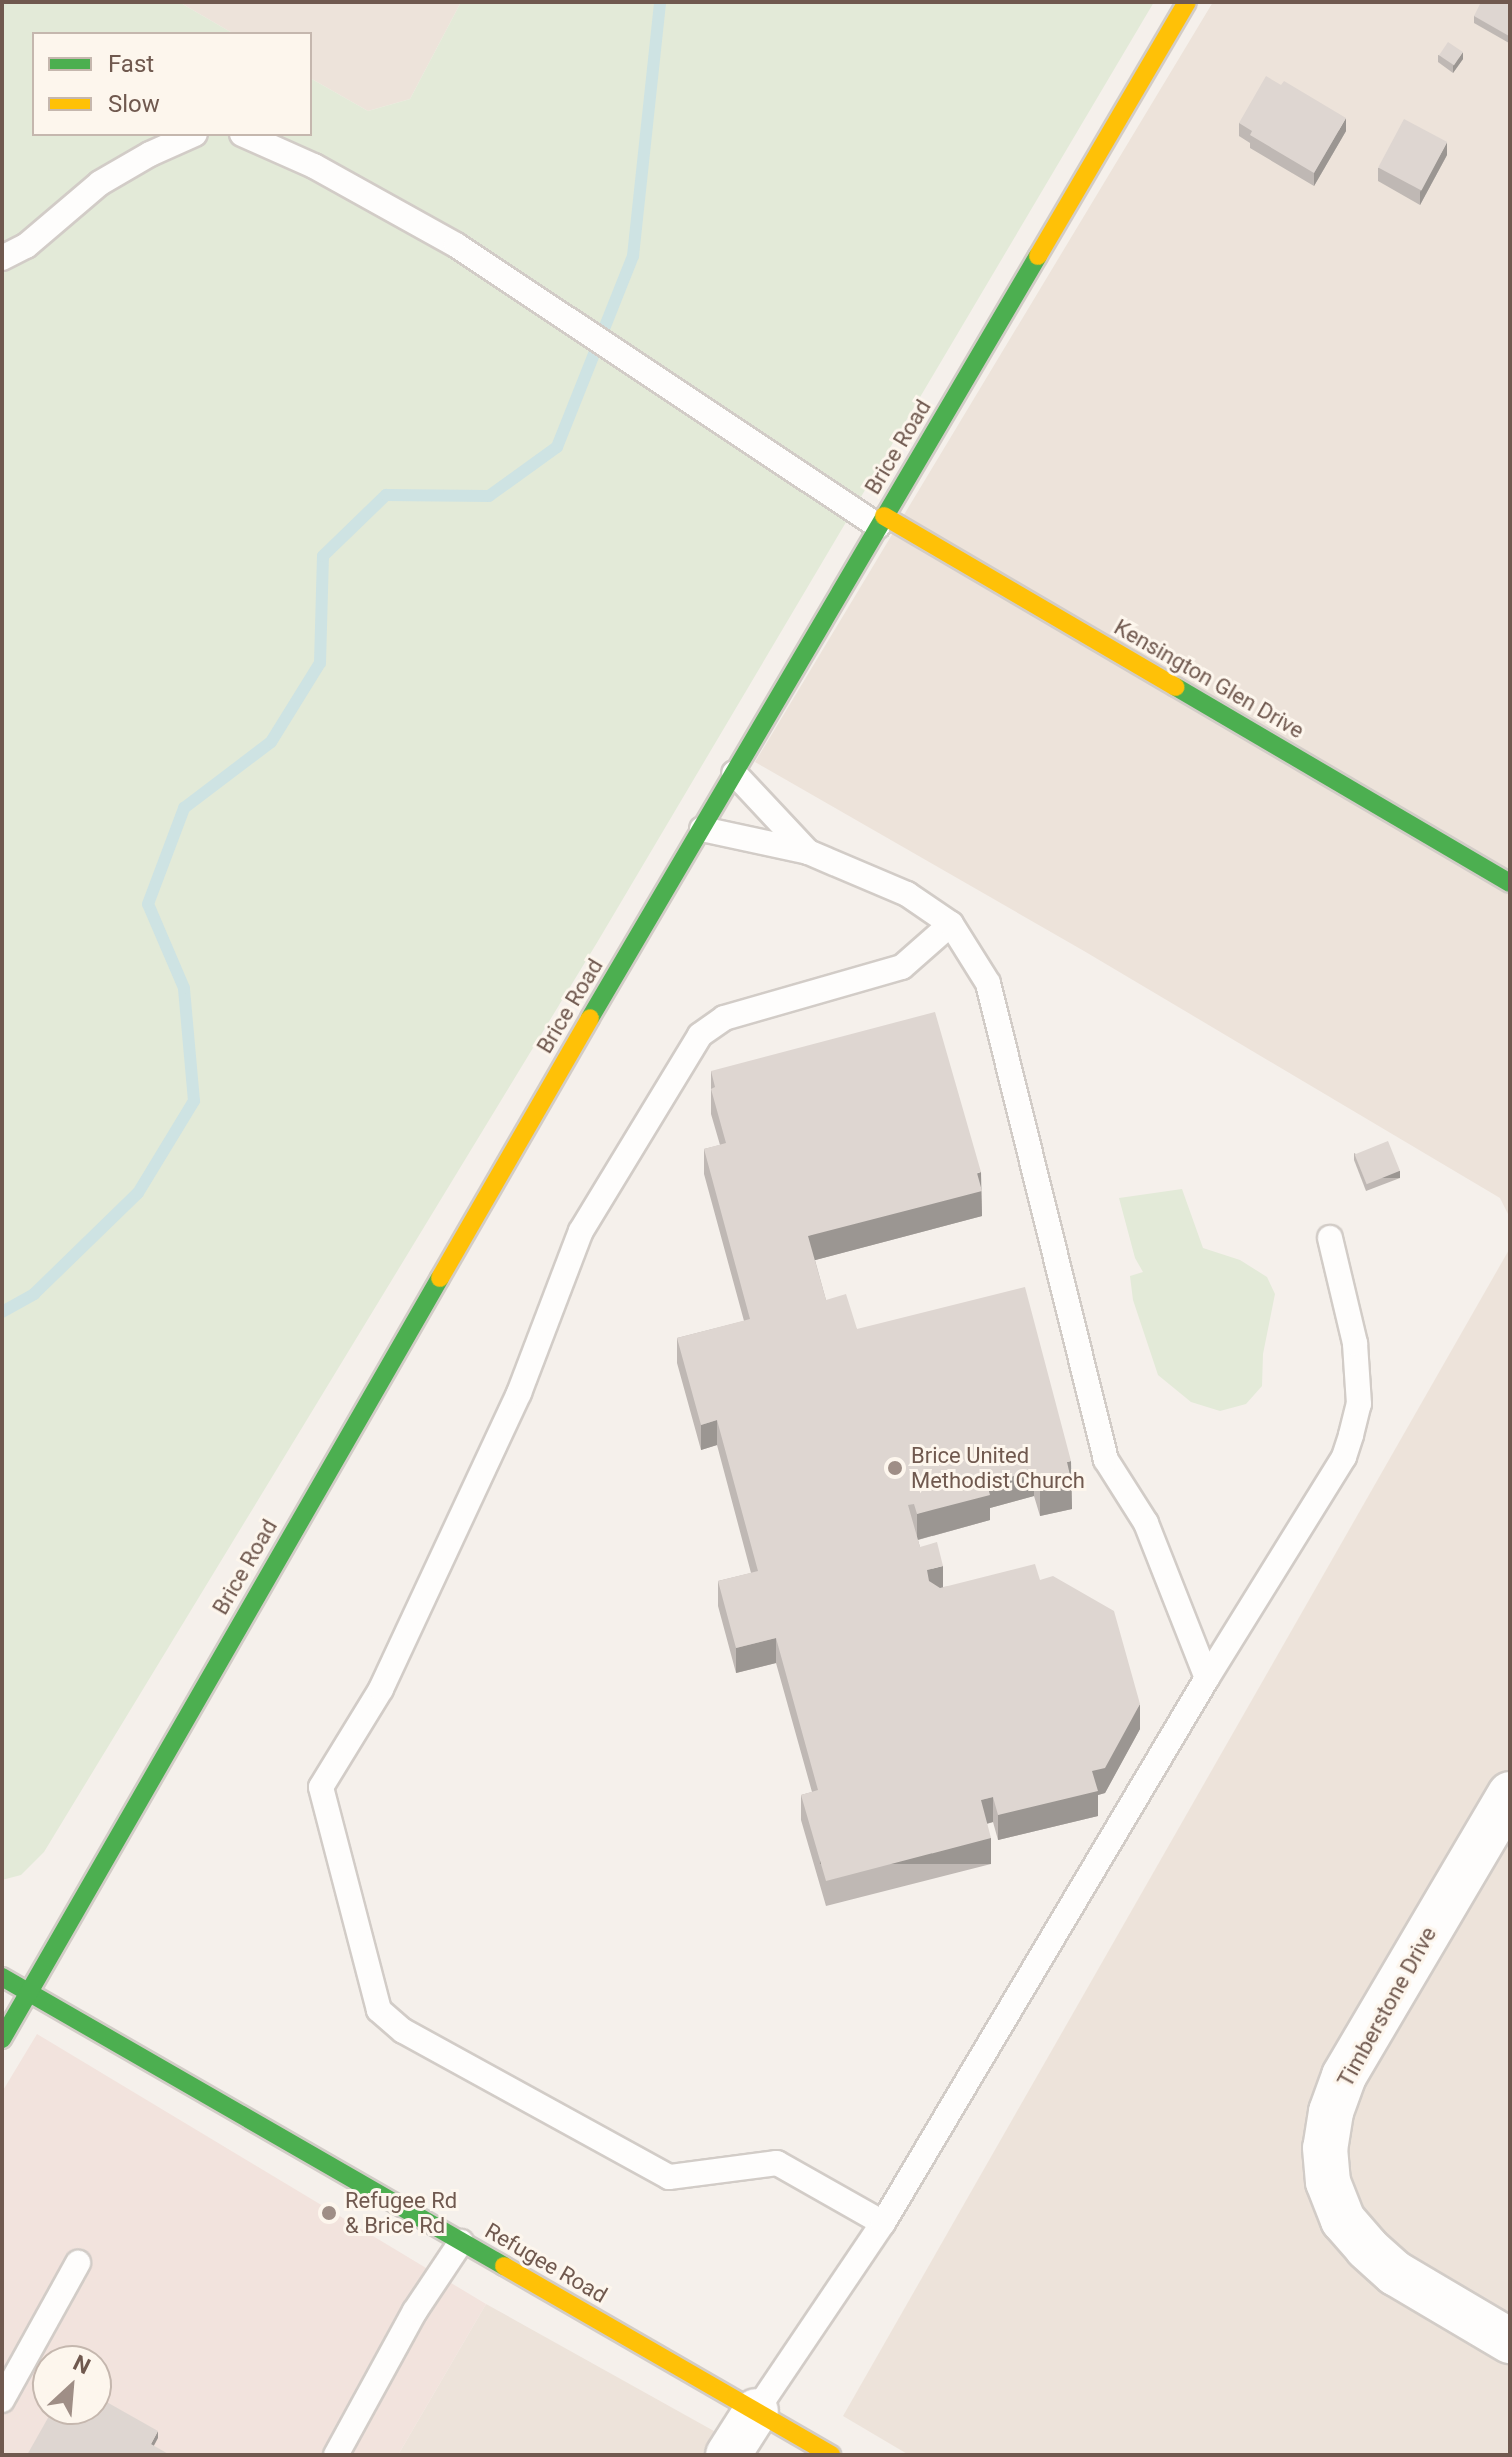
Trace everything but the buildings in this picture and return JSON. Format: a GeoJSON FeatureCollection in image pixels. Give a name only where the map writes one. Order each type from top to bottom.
{"type":"FeatureCollection","features":[{"type":"Feature","properties":{"kind":"main road","name":"Brice Road"},"geometry":{"type":"LineString","coordinates":[[2,2039],[734,773],[1187,2]]}},
{"type":"Feature","properties":{"kind":"main road","name":"Kensington Glen Drive"},"geometry":{"type":"LineString","coordinates":[[881,521],[1510,883]]}},
{"type":"Feature","properties":{"kind":"main road","name":"Refugee Road"},"geometry":{"type":"LineString","coordinates":[[2,1977],[831,2455]]}},
{"type":"Feature","properties":{"kind":"street","name":"Timberstone Drive"},"geometry":{"type":"LineString","coordinates":[[1510,1794],[1344,2076],[1331,2112],[1325,2148],[1328,2182],[1343,2220],[1367,2248],[1395,2273],[1510,2341]]}},
{"type":"Feature","properties":{"kind":"street"},"geometry":{"type":"LineString","coordinates":[[728,2455],[756,2411]]}},
{"type":"Feature","properties":{"kind":"lane"},"geometry":{"type":"LineString","coordinates":[[2,258],[26,246],[100,183],[150,154],[190,136]]}},
{"type":"Feature","properties":{"kind":"lane"},"geometry":{"type":"LineString","coordinates":[[246,136],[314,166],[456,245],[622,358],[881,521]]}},
{"type":"Feature","properties":{"kind":"lane"},"geometry":{"type":"LineString","coordinates":[[734,773],[808,852]]}},
{"type":"Feature","properties":{"kind":"lane"},"geometry":{"type":"LineString","coordinates":[[702,829],[808,852],[907,894],[951,924],[988,983],[1106,1460],[1146,1523],[1207,1678]]}},
{"type":"Feature","properties":{"kind":"lane"},"geometry":{"type":"LineString","coordinates":[[883,2223],[777,2163],[669,2177],[403,2031],[379,2010],[321,1787],[381,1689],[519,1393],[581,1231],[700,1035],[724,1018],[902,967],[951,924]]}},
{"type":"Feature","properties":{"kind":"lane"},"geometry":{"type":"LineString","coordinates":[[756,2411],[883,2223],[1207,1678],[1344,1457],[1359,1404],[1355,1343],[1330,1238]]}},
{"type":"Feature","properties":{"kind":"lane"},"geometry":{"type":"LineString","coordinates":[[336,2455],[415,2311],[461,2242]]}},
{"type":"Feature","properties":{"kind":"lane"},"geometry":{"type":"LineString","coordinates":[[2,2400],[78,2263]]}},
{"type":"Feature","properties":{"kind":"shaded area"},"geometry":{"type":"Polygon","coordinates":[[[179,2],[461,2],[410,99],[368,111],[312,79],[312,32],[231,32],[179,2]]]}},
{"type":"Feature","properties":{"kind":"shaded area"},"geometry":{"type":"Polygon","coordinates":[[[1213,2],[1510,2],[1510,1218],[1500,1198],[1084,951],[755,762],[1213,2]]]}},
{"type":"Feature","properties":{"kind":"shaded area"},"geometry":{"type":"Polygon","coordinates":[[[1510,1248],[1510,2455],[909,2455],[843,2416],[1510,1248]]]}},
{"type":"Feature","properties":{"kind":"shaded area"},"geometry":{"type":"Polygon","coordinates":[[[37,2034],[486,2304],[398,2455],[2,2455],[2,2092],[37,2034]]]}},
{"type":"Feature","properties":{"kind":"shaded area"},"geometry":{"type":"Polygon","coordinates":[[[486,2304],[757,2455],[398,2455],[486,2304]]]}},
{"type":"Feature","properties":{"kind":"green space"},"geometry":{"type":"Polygon","coordinates":[[[2,2],[179,2],[231,32],[32,32],[32,136],[312,136],[312,79],[368,111],[410,99],[461,2],[1154,2],[598,941],[44,1852],[21,1875],[2,1880],[2,2]]]}},
{"type":"Feature","properties":{"kind":"green space"},"geometry":{"type":"Polygon","coordinates":[[[1182,1189],[1203,1248],[1240,1260],[1267,1277],[1275,1294],[1263,1354],[1262,1386],[1246,1404],[1220,1411],[1191,1402],[1158,1375],[1133,1300],[1130,1276],[1143,1272],[1135,1258],[1119,1198],[1182,1189]]]}},
{"type":"Feature","properties":{"kind":"waterway"},"geometry":{"type":"LineString","coordinates":[[2,1312],[34,1294],[138,1193],[194,1101],[184,988],[148,904],[184,808],[271,742],[320,663],[323,556],[386,495],[489,496],[557,447],[633,256],[660,2]]}},
{"type":"Feature","properties":{"kind":"traffic: fast"},"geometry":{"type":"LineString","coordinates":[[590,1018],[1038,256]]}},
{"type":"Feature","properties":{"kind":"traffic: fast"},"geometry":{"type":"LineString","coordinates":[[1176,687],[1510,883]]}},
{"type":"Feature","properties":{"kind":"traffic: fast"},"geometry":{"type":"LineString","coordinates":[[2,2039],[440,1278]]}},
{"type":"Feature","properties":{"kind":"traffic: fast"},"geometry":{"type":"LineString","coordinates":[[2,1977],[504,2266]]}},
{"type":"Feature","properties":{"kind":"traffic: slow"},"geometry":{"type":"LineString","coordinates":[[1038,256],[1187,2]]}},
{"type":"Feature","properties":{"kind":"traffic: slow"},"geometry":{"type":"LineString","coordinates":[[884,516],[1176,687]]}},
{"type":"Feature","properties":{"kind":"traffic: slow"},"geometry":{"type":"LineString","coordinates":[[440,1278],[590,1018]]}},
{"type":"Feature","properties":{"kind":"traffic: slow"},"geometry":{"type":"LineString","coordinates":[[504,2266],[831,2455]]}},
{"type":"Feature","properties":{"kind":"place","name":"Brice United Methodist Church"},"geometry":{"type":"Point","coordinates":[895,1468]}},
{"type":"Feature","properties":{"kind":"place","name":"Refugee Rd & Brice Rd"},"geometry":{"type":"Point","coordinates":[329,2213]}}]}
